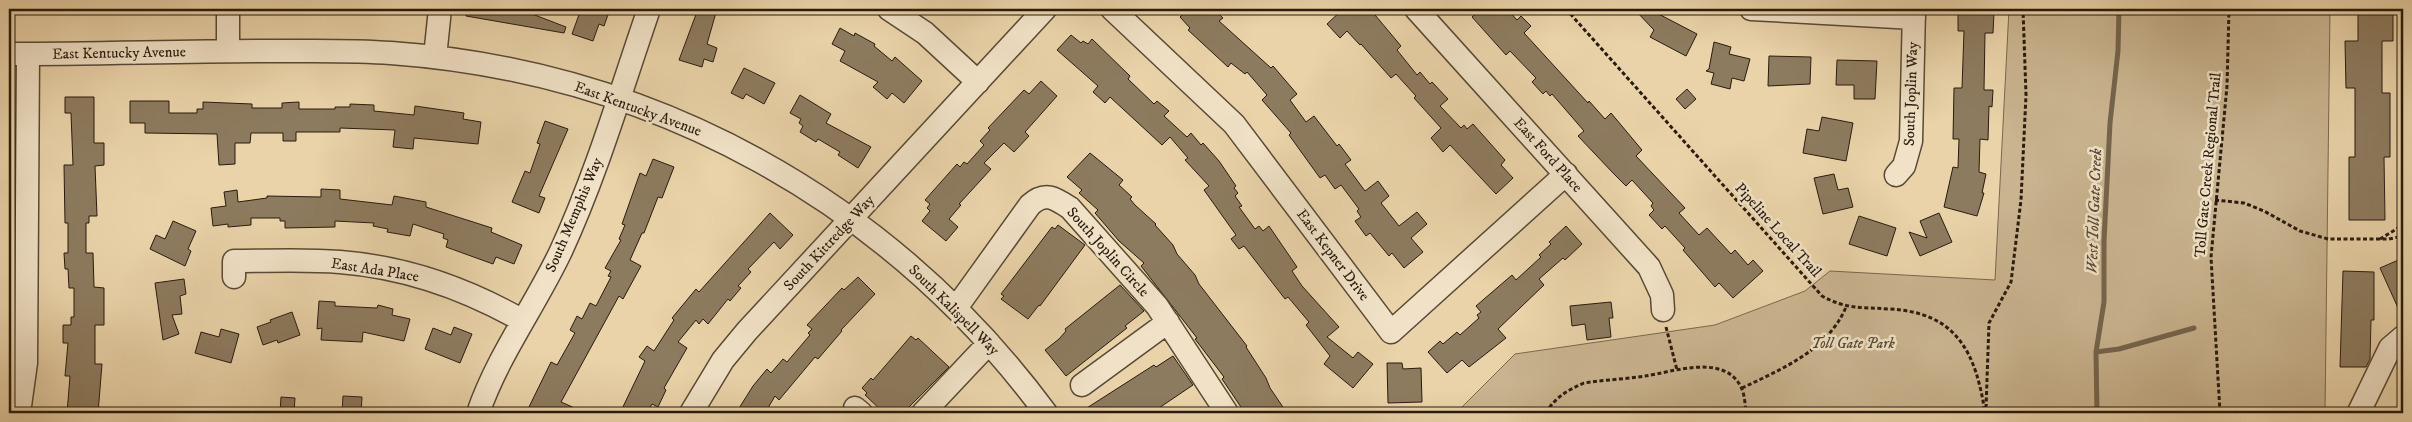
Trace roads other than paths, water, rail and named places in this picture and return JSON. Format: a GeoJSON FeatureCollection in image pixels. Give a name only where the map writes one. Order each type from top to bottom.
{"type":"FeatureCollection","features":[{"type":"Feature","properties":{"kind":"street"},"geometry":{"type":"LineString","coordinates":[[228,9],[228,51]]}},
{"type":"Feature","properties":{"kind":"street"},"geometry":{"type":"LineString","coordinates":[[435,57],[440,9]]}},
{"type":"Feature","properties":{"kind":"street","name":"South Memphis Way"},"geometry":{"type":"LineString","coordinates":[[478,413],[492,378],[543,287],[577,216],[649,9]]}},
{"type":"Feature","properties":{"kind":"street"},"geometry":{"type":"LineString","coordinates":[[889,9],[925,32],[978,82]]}},
{"type":"Feature","properties":{"kind":"street","name":"South Kittredge Way"},"geometry":{"type":"LineString","coordinates":[[691,413],[723,360],[1046,9]]}},
{"type":"Feature","properties":{"kind":"street","name":"East Kepner Drive"},"geometry":{"type":"LineString","coordinates":[[1112,9],[1234,124],[1391,332],[1566,174]]}},
{"type":"Feature","properties":{"kind":"street","name":"East Ford Place"},"geometry":{"type":"LineString","coordinates":[[1416,9],[1649,267],[1662,295],[1663,310]]}},
{"type":"Feature","properties":{"kind":"street"},"geometry":{"type":"LineString","coordinates":[[1752,9],[1914,14]]}},
{"type":"Feature","properties":{"kind":"street","name":"South Joplin Way"},"geometry":{"type":"LineString","coordinates":[[1896,175],[1904,166],[1910,141],[1914,14]]}},
{"type":"Feature","properties":{"kind":"street","name":"East Kentucky Avenue"},"geometry":{"type":"LineString","coordinates":[[18,54],[228,51],[372,52],[435,57],[524,72],[619,98],[695,128],[736,148],[806,188],[851,219]]}},
{"type":"Feature","properties":{"kind":"street"},"geometry":{"type":"LineString","coordinates":[[18,54],[26,363],[18,413]]}},
{"type":"Feature","properties":{"kind":"street","name":"South Joplin Circle"},"geometry":{"type":"LineString","coordinates":[[956,308],[1030,205],[1037,199],[1045,196],[1054,197],[1070,208],[1129,274],[1168,322],[1227,413]]}},
{"type":"Feature","properties":{"kind":"street","name":"South Kalispell Way"},"geometry":{"type":"LineString","coordinates":[[851,219],[896,254],[956,308],[989,343],[1046,413]]}},
{"type":"Feature","properties":{"kind":"street","name":"East Ada Place"},"geometry":{"type":"LineString","coordinates":[[234,278],[234,261],[341,262],[384,268],[425,278],[466,292],[523,321]]}},
{"type":"Feature","properties":{"kind":"street"},"geometry":{"type":"LineString","coordinates":[[1082,385],[1168,322]]}},
{"type":"Feature","properties":{"kind":"street"},"geometry":{"type":"LineString","coordinates":[[2359,412],[2390,348],[2403,337]]}},
{"type":"Feature","properties":{"kind":"street"},"geometry":{"type":"LineString","coordinates":[[923,413],[989,343]]}},
{"type":"Feature","properties":{"kind":"waterway","name":"West Toll Gate Creek"},"geometry":{"type":"LineString","coordinates":[[2097,413],[2096,352],[2104,302],[2104,241],[2110,123],[2118,51],[2119,9]]}},
{"type":"Feature","properties":{"kind":"waterway"},"geometry":{"type":"LineString","coordinates":[[2096,352],[2119,349],[2194,328]]}},
{"type":"Feature","properties":{"kind":"park label","name":"Toll Gate Park"},"geometry":{"type":"Point","coordinates":[1853,343]}}]}
